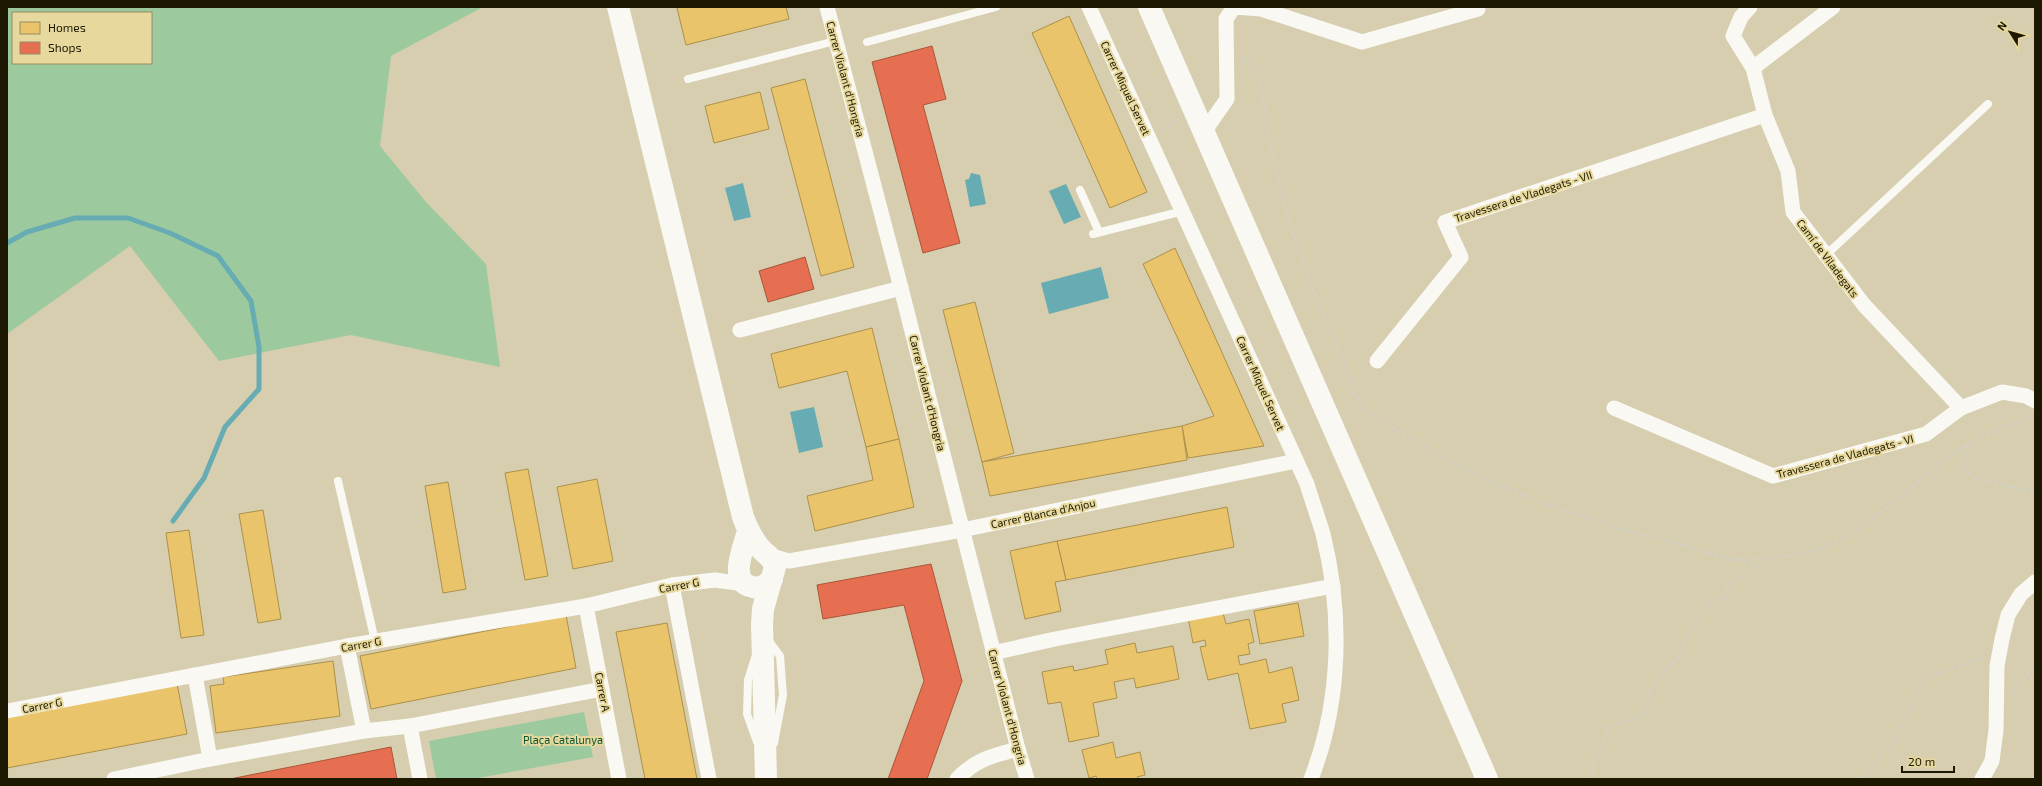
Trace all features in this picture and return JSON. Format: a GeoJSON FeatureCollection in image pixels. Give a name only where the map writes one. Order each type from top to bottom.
{"type":"FeatureCollection","features":[{"type":"Feature","properties":{"kind":"street"},"geometry":{"type":"LineString","coordinates":[[618,7],[748,531],[743,573],[763,609]]}},
{"type":"Feature","properties":{"kind":"street","name":"Carrer Violant d'Hongria"},"geometry":{"type":"LineString","coordinates":[[826,7],[901,288],[1018,749],[1027,779]]}},
{"type":"Feature","properties":{"kind":"street","name":"Carrer Miquel Servet"},"geometry":{"type":"LineString","coordinates":[[1089,7],[1307,484],[1323,534],[1333,586],[1337,648],[1328,724],[1311,779]]}},
{"type":"Feature","properties":{"kind":"street"},"geometry":{"type":"LineString","coordinates":[[1149,7],[1487,779]]}},
{"type":"Feature","properties":{"kind":"street"},"geometry":{"type":"LineString","coordinates":[[1204,132],[1227,98],[1226,19],[1234,7],[1261,9],[1362,42],[1478,9]]}},
{"type":"Feature","properties":{"kind":"street","name":"Camí de Viladegats"},"geometry":{"type":"LineString","coordinates":[[1750,7],[1741,17],[1733,36],[1753,68],[1764,115],[1788,170],[1793,212],[1864,305],[1961,408]]}},
{"type":"Feature","properties":{"kind":"street"},"geometry":{"type":"LineString","coordinates":[[1753,68],[1833,7]]}},
{"type":"Feature","properties":{"kind":"street","name":"Travessera de Vladegats - VII"},"geometry":{"type":"LineString","coordinates":[[1377,362],[1460,257],[1445,222],[1764,115]]}},
{"type":"Feature","properties":{"kind":"street"},"geometry":{"type":"LineString","coordinates":[[740,330],[901,288]]}},
{"type":"Feature","properties":{"kind":"street"},"geometry":{"type":"LineString","coordinates":[[1961,408],[2002,392],[2026,396],[2035,401]]}},
{"type":"Feature","properties":{"kind":"street","name":"Travessera de Vladegats - VI"},"geometry":{"type":"LineString","coordinates":[[1614,408],[1773,476],[1926,434],[1961,408]]}},
{"type":"Feature","properties":{"kind":"street","name":"Carrer Blanca d'Anjou"},"geometry":{"type":"LineString","coordinates":[[774,564],[962,530],[1296,461]]}},
{"type":"Feature","properties":{"kind":"street"},"geometry":{"type":"LineString","coordinates":[[748,531],[774,564]]}},
{"type":"Feature","properties":{"kind":"street"},"geometry":{"type":"LineString","coordinates":[[743,573],[752,551],[774,564]]}},
{"type":"Feature","properties":{"kind":"street"},"geometry":{"type":"LineString","coordinates":[[743,573],[762,587],[774,564]]}},
{"type":"Feature","properties":{"kind":"street"},"geometry":{"type":"LineString","coordinates":[[765,775],[762,632],[763,609],[774,564]]}},
{"type":"Feature","properties":{"kind":"street","name":"Carrer G"},"geometry":{"type":"LineString","coordinates":[[7,711],[347,646],[586,606],[672,586],[715,580],[743,573]]}},
{"type":"Feature","properties":{"kind":"street"},"geometry":{"type":"LineString","coordinates":[[1982,779],[1992,761],[1996,717],[1997,666],[2008,615],[2020,594],[2035,582]]}},
{"type":"Feature","properties":{"kind":"street"},"geometry":{"type":"LineString","coordinates":[[672,586],[709,779]]}},
{"type":"Feature","properties":{"kind":"street"},"geometry":{"type":"LineString","coordinates":[[994,653],[1055,639],[1333,586]]}},
{"type":"Feature","properties":{"kind":"street","name":"Carrer A"},"geometry":{"type":"LineString","coordinates":[[586,606],[619,779]]}},
{"type":"Feature","properties":{"kind":"street"},"geometry":{"type":"LineString","coordinates":[[347,646],[364,731]]}},
{"type":"Feature","properties":{"kind":"street"},"geometry":{"type":"LineString","coordinates":[[195,675],[210,759]]}},
{"type":"Feature","properties":{"kind":"street"},"geometry":{"type":"LineString","coordinates":[[114,779],[210,759],[364,731],[410,726],[602,689]]}},
{"type":"Feature","properties":{"kind":"street"},"geometry":{"type":"LineString","coordinates":[[410,726],[420,779]]}},
{"type":"Feature","properties":{"kind":"street"},"geometry":{"type":"LineString","coordinates":[[958,779],[972,766],[984,758],[1018,749]]}},
{"type":"Feature","properties":{"kind":"lane"},"geometry":{"type":"LineString","coordinates":[[867,42],[996,7]]}},
{"type":"Feature","properties":{"kind":"lane"},"geometry":{"type":"LineString","coordinates":[[688,79],[835,41]]}},
{"type":"Feature","properties":{"kind":"lane"},"geometry":{"type":"LineString","coordinates":[[1826,255],[1988,104]]}},
{"type":"Feature","properties":{"kind":"lane"},"geometry":{"type":"LineString","coordinates":[[1080,190],[1096,233],[1183,211]]}},
{"type":"Feature","properties":{"kind":"lane"},"geometry":{"type":"LineString","coordinates":[[338,481],[375,641]]}},
{"type":"Feature","properties":{"kind":"path"},"geometry":{"type":"LineString","coordinates":[[1227,49],[1258,68],[1268,132],[1288,216],[1310,283],[1344,362],[1345,372],[1352,382],[1350,389],[1370,414],[1462,468],[1548,505],[1624,530],[1680,544],[1728,559],[1757,564],[1728,586],[1725,599],[1708,601],[1686,639],[1680,657],[1666,668],[1650,691],[1646,709],[1640,717],[1613,725],[1606,729],[1602,751],[1594,765],[1594,776],[1591,779]]}},
{"type":"Feature","properties":{"kind":"path"},"geometry":{"type":"LineString","coordinates":[[1148,136],[1195,112]]}},
{"type":"Feature","properties":{"kind":"path"},"geometry":{"type":"LineString","coordinates":[[1728,559],[1782,558],[1829,545],[1865,524],[1953,455],[1995,430],[2035,415]]}},
{"type":"Feature","properties":{"kind":"path"},"geometry":{"type":"LineString","coordinates":[[1968,446],[1961,465],[1974,478],[2035,492]]}},
{"type":"Feature","properties":{"kind":"path"},"geometry":{"type":"LineString","coordinates":[[1860,779],[1898,735],[1924,678],[1999,652]]}},
{"type":"Feature","properties":{"kind":"path"},"geometry":{"type":"LineString","coordinates":[[1996,717],[2035,664]]}},
{"type":"Feature","properties":{"kind":"green space"},"geometry":{"type":"Polygon","coordinates":[[[7,7],[483,7],[391,56],[380,146],[426,202],[486,264],[500,367],[351,335],[219,361],[130,246],[7,334],[7,7]]]}},
{"type":"Feature","properties":{"kind":"green space","name":"Plaça Catalunya"},"geometry":{"type":"Polygon","coordinates":[[[584,712],[593,757],[473,779],[436,779],[429,741],[584,712]]]}},
{"type":"Feature","properties":{"kind":"water"},"geometry":{"type":"Polygon","coordinates":[[[971,173],[980,175],[986,204],[970,207],[965,180],[969,179],[971,173]]]}},
{"type":"Feature","properties":{"kind":"water"},"geometry":{"type":"Polygon","coordinates":[[[743,183],[751,217],[734,221],[725,188],[743,183]]]}},
{"type":"Feature","properties":{"kind":"water"},"geometry":{"type":"Polygon","coordinates":[[[1066,184],[1081,217],[1064,224],[1049,191],[1066,184]]]}},
{"type":"Feature","properties":{"kind":"water"},"geometry":{"type":"Polygon","coordinates":[[[1101,267],[1109,298],[1049,314],[1041,283],[1101,267]]]}},
{"type":"Feature","properties":{"kind":"water"},"geometry":{"type":"Polygon","coordinates":[[[814,407],[823,447],[799,453],[790,412],[814,407]]]}},
{"type":"Feature","properties":{"kind":"building: Homes"},"geometry":{"type":"Polygon","coordinates":[[[786,7],[789,19],[686,45],[677,8],[786,7]]]}},
{"type":"Feature","properties":{"kind":"building: Homes"},"geometry":{"type":"Polygon","coordinates":[[[1069,16],[1147,192],[1110,208],[1032,33],[1069,16]]]}},
{"type":"Feature","properties":{"kind":"building: Homes"},"geometry":{"type":"Polygon","coordinates":[[[805,79],[854,267],[821,276],[771,88],[805,79]]]}},
{"type":"Feature","properties":{"kind":"building: Homes"},"geometry":{"type":"Polygon","coordinates":[[[760,92],[769,129],[714,143],[705,106],[760,92]]]}},
{"type":"Feature","properties":{"kind":"building: Homes"},"geometry":{"type":"Polygon","coordinates":[[[1175,248],[1264,446],[1188,458],[1182,426],[1214,416],[1143,264],[1175,248]]]}},
{"type":"Feature","properties":{"kind":"building: Homes"},"geometry":{"type":"Polygon","coordinates":[[[975,302],[1014,453],[982,462],[943,310],[975,302]]]}},
{"type":"Feature","properties":{"kind":"building: Homes"},"geometry":{"type":"Polygon","coordinates":[[[872,328],[899,439],[866,447],[847,371],[779,388],[771,354],[872,328]]]}},
{"type":"Feature","properties":{"kind":"building: Homes"},"geometry":{"type":"Polygon","coordinates":[[[1182,426],[1187,460],[990,496],[982,462],[1182,426]]]}},
{"type":"Feature","properties":{"kind":"building: Homes"},"geometry":{"type":"Polygon","coordinates":[[[899,439],[914,507],[815,531],[807,496],[873,480],[866,447],[899,439]]]}},
{"type":"Feature","properties":{"kind":"building: Homes"},"geometry":{"type":"Polygon","coordinates":[[[528,469],[548,576],[525,580],[505,473],[528,469]]]}},
{"type":"Feature","properties":{"kind":"building: Homes"},"geometry":{"type":"Polygon","coordinates":[[[597,479],[613,561],[573,569],[557,487],[597,479]]]}},
{"type":"Feature","properties":{"kind":"building: Homes"},"geometry":{"type":"Polygon","coordinates":[[[448,482],[466,589],[443,593],[425,486],[448,482]]]}},
{"type":"Feature","properties":{"kind":"building: Homes"},"geometry":{"type":"Polygon","coordinates":[[[1227,507],[1234,547],[1066,580],[1057,541],[1227,507]]]}},
{"type":"Feature","properties":{"kind":"building: Homes"},"geometry":{"type":"Polygon","coordinates":[[[263,510],[281,619],[258,623],[239,514],[263,510]]]}},
{"type":"Feature","properties":{"kind":"building: Homes"},"geometry":{"type":"Polygon","coordinates":[[[189,530],[204,635],[181,638],[166,533],[189,530]]]}},
{"type":"Feature","properties":{"kind":"building: Homes"},"geometry":{"type":"Polygon","coordinates":[[[1057,541],[1066,580],[1055,582],[1061,611],[1025,619],[1010,551],[1057,541]]]}},
{"type":"Feature","properties":{"kind":"building: Homes"},"geometry":{"type":"Polygon","coordinates":[[[1298,603],[1304,636],[1260,644],[1254,611],[1298,603]]]}},
{"type":"Feature","properties":{"kind":"building: Homes"},"geometry":{"type":"Polygon","coordinates":[[[1222,609],[1226,624],[1249,619],[1254,642],[1248,644],[1250,654],[1238,656],[1240,665],[1266,659],[1269,673],[1292,667],[1299,700],[1282,704],[1286,722],[1250,729],[1238,673],[1208,680],[1200,647],[1206,646],[1205,640],[1193,643],[1188,617],[1222,609]]]}},
{"type":"Feature","properties":{"kind":"building: Homes"},"geometry":{"type":"Polygon","coordinates":[[[566,615],[576,668],[371,709],[360,656],[566,615]]]}},
{"type":"Feature","properties":{"kind":"building: Homes"},"geometry":{"type":"Polygon","coordinates":[[[667,623],[697,779],[645,779],[616,632],[667,623]]]}},
{"type":"Feature","properties":{"kind":"building: Homes"},"geometry":{"type":"Polygon","coordinates":[[[1135,643],[1137,653],[1173,646],[1179,679],[1136,688],[1134,678],[1114,682],[1117,698],[1093,703],[1099,736],[1069,742],[1061,702],[1048,704],[1042,672],[1073,666],[1074,671],[1108,664],[1105,650],[1135,643]]]}},
{"type":"Feature","properties":{"kind":"building: Homes"},"geometry":{"type":"Polygon","coordinates":[[[333,661],[340,716],[216,733],[210,686],[224,684],[223,677],[333,661]]]}},
{"type":"Feature","properties":{"kind":"building: Homes"},"geometry":{"type":"Polygon","coordinates":[[[177,684],[187,734],[7,768],[7,716],[177,684]]]}},
{"type":"Feature","properties":{"kind":"building: Homes"},"geometry":{"type":"Polygon","coordinates":[[[1113,742],[1116,758],[1140,752],[1145,775],[1137,777],[1138,779],[1097,779],[1096,776],[1089,778],[1082,750],[1113,742]]]}},
{"type":"Feature","properties":{"kind":"building: Shops"},"geometry":{"type":"Polygon","coordinates":[[[932,46],[946,99],[923,105],[960,243],[923,253],[872,62],[932,46]]]}},
{"type":"Feature","properties":{"kind":"building: Shops"},"geometry":{"type":"Polygon","coordinates":[[[805,257],[814,289],[768,302],[759,271],[805,257]]]}},
{"type":"Feature","properties":{"kind":"building: Shops"},"geometry":{"type":"Polygon","coordinates":[[[931,564],[962,681],[927,779],[888,779],[924,681],[904,605],[823,619],[817,585],[931,564]]]}},
{"type":"Feature","properties":{"kind":"building: Shops"},"geometry":{"type":"Polygon","coordinates":[[[391,747],[397,779],[230,779],[391,747]]]}},
{"type":"Feature","properties":{"kind":"waterway"},"geometry":{"type":"LineString","coordinates":[[7,243],[27,232],[75,218],[128,218],[170,233],[218,256],[251,301],[259,347],[259,389],[225,427],[204,478],[173,521]]}}]}
